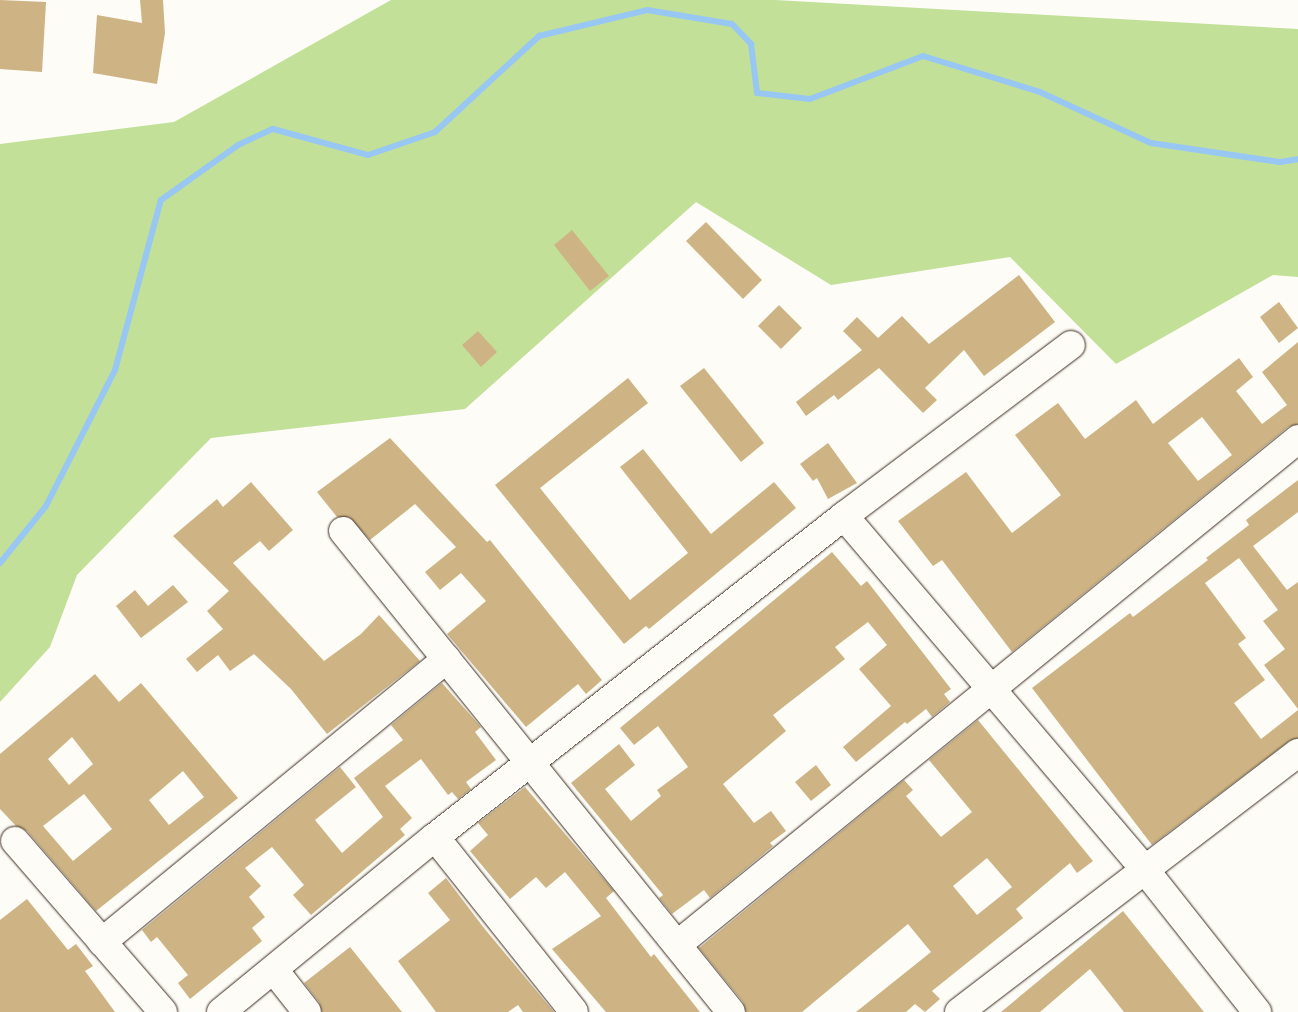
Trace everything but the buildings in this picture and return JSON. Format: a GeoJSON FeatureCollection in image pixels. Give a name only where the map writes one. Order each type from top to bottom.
{"type":"FeatureCollection","features":[{"type":"Feature","properties":{"kind":"street"},"geometry":{"type":"LineString","coordinates":[[220,1012],[274,970],[435,837],[531,764],[844,516],[1071,345]]}},
{"type":"Feature","properties":{"kind":"street"},"geometry":{"type":"LineString","coordinates":[[677,945],[994,690],[1298,439]]}},
{"type":"Feature","properties":{"kind":"street"},"geometry":{"type":"LineString","coordinates":[[844,516],[994,690],[1145,870],[1257,1012]]}},
{"type":"Feature","properties":{"kind":"street"},"geometry":{"type":"LineString","coordinates":[[343,531],[731,1012]]}},
{"type":"Feature","properties":{"kind":"street"},"geometry":{"type":"LineString","coordinates":[[102,942],[447,659]]}},
{"type":"Feature","properties":{"kind":"street"},"geometry":{"type":"LineString","coordinates":[[959,1012],[1298,753]]}},
{"type":"Feature","properties":{"kind":"street"},"geometry":{"type":"LineString","coordinates":[[435,837],[574,1012]]}},
{"type":"Feature","properties":{"kind":"street"},"geometry":{"type":"LineString","coordinates":[[15,841],[163,1012]]}},
{"type":"Feature","properties":{"kind":"street"},"geometry":{"type":"LineString","coordinates":[[274,970],[308,1012]]}},
{"type":"Feature","properties":{"kind":"green space"},"geometry":{"type":"Polygon","coordinates":[[[391,0],[775,0],[1298,29],[1298,277],[1273,275],[1116,364],[1010,257],[831,285],[696,202],[465,409],[211,438],[77,575],[50,647],[0,702],[0,144],[174,122],[391,0]]]}},
{"type":"Feature","properties":{"kind":"waterway"},"geometry":{"type":"LineString","coordinates":[[0,563],[46,506],[115,370],[161,200],[238,145],[273,129],[368,155],[435,132],[539,36],[647,10],[732,24],[751,44],[757,93],[810,99],[923,56],[1040,92],[1151,143],[1280,162],[1298,159]]}}]}
